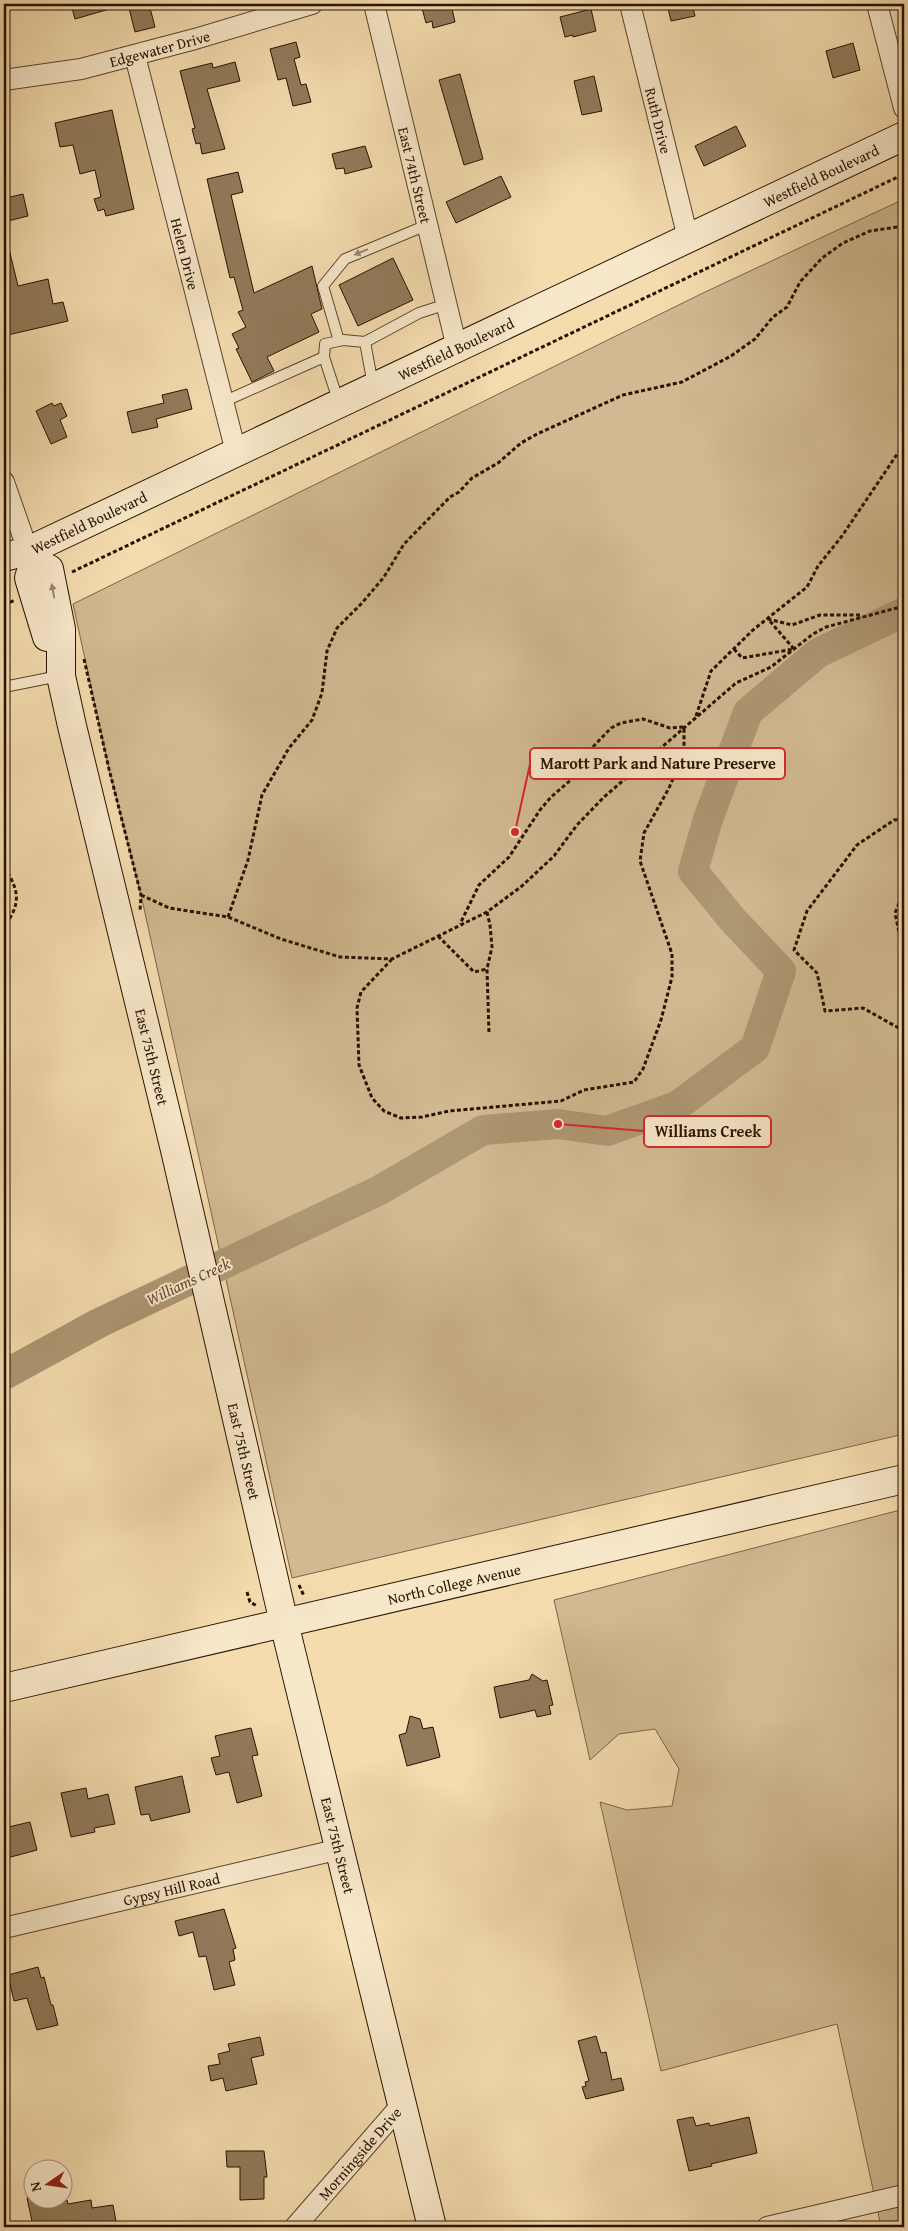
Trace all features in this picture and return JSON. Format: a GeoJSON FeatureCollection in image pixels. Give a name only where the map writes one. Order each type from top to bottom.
{"type":"FeatureCollection","features":[{"type":"Feature","properties":{"kind":"street","name":"Edgewater Drive"},"geometry":{"type":"LineString","coordinates":[[4,80],[70,72],[135,56],[312,4]]}},
{"type":"Feature","properties":{"kind":"street","name":"East 74th Street"},"geometry":{"type":"LineString","coordinates":[[374,4],[457,348]]}},
{"type":"Feature","properties":{"kind":"street","name":"Ruth Drive"},"geometry":{"type":"LineString","coordinates":[[630,4],[688,238]]}},
{"type":"Feature","properties":{"kind":"street"},"geometry":{"type":"LineString","coordinates":[[877,4],[904,108]]}},
{"type":"Feature","properties":{"kind":"street","name":"Helen Drive"},"geometry":{"type":"LineString","coordinates":[[135,56],[236,452]]}},
{"type":"Feature","properties":{"kind":"street","name":"Westfield Boulevard"},"geometry":{"type":"LineString","coordinates":[[22,556],[236,452],[904,136]]}},
{"type":"Feature","properties":{"kind":"street","name":"East 75th Street"},"geometry":{"type":"LineString","coordinates":[[4,482],[22,556],[45,633],[61,675],[175,1150],[284,1624],[432,2227]]}},
{"type":"Feature","properties":{"kind":"street","name":"North College Avenue"},"geometry":{"type":"LineString","coordinates":[[4,1688],[904,1479]]}},
{"type":"Feature","properties":{"kind":"street","name":"Gypsy Hill Road"},"geometry":{"type":"LineString","coordinates":[[4,1928],[340,1848]]}},
{"type":"Feature","properties":{"kind":"street","name":"Morningside Drive"},"geometry":{"type":"LineString","coordinates":[[295,2227],[403,2103]]}},
{"type":"Feature","properties":{"kind":"street"},"geometry":{"type":"LineString","coordinates":[[767,2227],[904,2195]]}},
{"type":"Feature","properties":{"kind":"lane"},"geometry":{"type":"LineString","coordinates":[[339,341],[323,286],[334,271],[345,259],[428,225]]}},
{"type":"Feature","properties":{"kind":"lane"},"geometry":{"type":"LineString","coordinates":[[339,404],[324,357],[325,344],[339,341],[365,342],[419,313],[447,304]]}},
{"type":"Feature","properties":{"kind":"lane"},"geometry":{"type":"LineString","coordinates":[[365,342],[374,387]]}},
{"type":"Feature","properties":{"kind":"lane"},"geometry":{"type":"LineString","coordinates":[[223,402],[324,357]]}},
{"type":"Feature","properties":{"kind":"lane"},"geometry":{"type":"LineString","coordinates":[[4,687],[61,675]]}},
{"type":"Feature","properties":{"kind":"path"},"geometry":{"type":"LineString","coordinates":[[65,575],[904,174]]}},
{"type":"Feature","properties":{"kind":"path"},"geometry":{"type":"LineString","coordinates":[[228,917],[248,860],[262,795],[289,748],[312,720],[322,693],[327,652],[337,628],[384,577],[404,544],[450,496],[459,492],[472,478],[498,463],[521,442],[537,434],[623,395],[682,382],[731,356],[755,338],[773,317],[787,307],[800,282],[822,258],[843,243],[870,231],[904,226]]}},
{"type":"Feature","properties":{"kind":"path"},"geometry":{"type":"LineString","coordinates":[[695,717],[711,671],[768,619],[808,587],[818,566],[842,536],[904,444]]}},
{"type":"Feature","properties":{"kind":"path"},"geometry":{"type":"LineString","coordinates":[[684,727],[684,754],[670,788],[644,833],[640,861],[672,954],[672,977],[661,1020],[643,1069],[634,1082],[584,1090],[561,1101],[449,1111],[408,1118],[402,1118],[384,1111],[372,1098],[359,1065],[357,1008],[361,992],[392,959],[486,912],[522,886],[554,856],[577,825],[604,797],[695,717],[736,683],[771,667],[794,648],[826,627],[904,606]]}},
{"type":"Feature","properties":{"kind":"path"},"geometry":{"type":"LineString","coordinates":[[768,619],[792,625],[820,615],[865,615]]}},
{"type":"Feature","properties":{"kind":"path"},"geometry":{"type":"LineString","coordinates":[[768,619],[794,648]]}},
{"type":"Feature","properties":{"kind":"path"},"geometry":{"type":"LineString","coordinates":[[734,649],[742,658],[794,648]]}},
{"type":"Feature","properties":{"kind":"path"},"geometry":{"type":"LineString","coordinates":[[83,652],[109,769],[141,895],[140,914]]}},
{"type":"Feature","properties":{"kind":"path"},"geometry":{"type":"LineString","coordinates":[[460,924],[479,885],[509,857],[540,810],[572,779],[581,768],[589,750],[611,728],[621,723],[642,719],[670,728],[684,727]]}},
{"type":"Feature","properties":{"kind":"path"},"geometry":{"type":"LineString","coordinates":[[904,819],[894,820],[857,845],[807,912],[794,950],[817,972],[825,1011],[863,1008],[904,1031]]}},
{"type":"Feature","properties":{"kind":"path"},"geometry":{"type":"LineString","coordinates":[[904,859],[902,870],[904,870]]}},
{"type":"Feature","properties":{"kind":"path"},"geometry":{"type":"LineString","coordinates":[[4,867],[14,884],[17,900],[14,914],[4,927]]}},
{"type":"Feature","properties":{"kind":"path"},"geometry":{"type":"LineString","coordinates":[[904,891],[896,913],[901,942],[904,946]]}},
{"type":"Feature","properties":{"kind":"path"},"geometry":{"type":"LineString","coordinates":[[141,895],[169,908],[228,917],[281,939],[340,957],[392,959]]}},
{"type":"Feature","properties":{"kind":"path"},"geometry":{"type":"LineString","coordinates":[[486,912],[490,925],[492,947],[487,969],[489,1033]]}},
{"type":"Feature","properties":{"kind":"path"},"geometry":{"type":"LineString","coordinates":[[438,936],[474,972],[487,969]]}},
{"type":"Feature","properties":{"kind":"path"},"geometry":{"type":"LineString","coordinates":[[247,1592],[250,1602],[257,1606]]}},
{"type":"Feature","properties":{"kind":"shaded area"},"geometry":{"type":"Polygon","coordinates":[[[904,199],[904,1434],[292,1578],[141,895],[109,769],[73,604],[703,293],[904,199]]]}},
{"type":"Feature","properties":{"kind":"shaded area"},"geometry":{"type":"Polygon","coordinates":[[[904,1509],[904,2220],[881,2226],[837,2024],[661,2071],[600,1802],[627,1810],[672,1806],[679,1769],[655,1729],[619,1734],[590,1760],[554,1600],[904,1509]]]}},
{"type":"Feature","properties":{"kind":"building"},"geometry":{"type":"Polygon","coordinates":[[[71,4],[113,4],[113,8],[75,19],[71,4]]]}},
{"type":"Feature","properties":{"kind":"building"},"geometry":{"type":"Polygon","coordinates":[[[128,4],[149,4],[155,27],[135,32],[128,4]]]}},
{"type":"Feature","properties":{"kind":"building"},"geometry":{"type":"Polygon","coordinates":[[[427,4],[451,4],[455,22],[433,28],[432,21],[426,23],[422,8],[428,6],[427,4]]]}},
{"type":"Feature","properties":{"kind":"building"},"geometry":{"type":"Polygon","coordinates":[[[667,4],[692,4],[695,16],[671,21],[667,4]]]}},
{"type":"Feature","properties":{"kind":"building"},"geometry":{"type":"Polygon","coordinates":[[[591,9],[596,31],[573,37],[573,35],[565,37],[560,17],[591,9]]]}},
{"type":"Feature","properties":{"kind":"building"},"geometry":{"type":"Polygon","coordinates":[[[296,42],[300,57],[294,59],[301,85],[306,84],[311,102],[293,106],[286,78],[278,80],[270,49],[296,42]]]}},
{"type":"Feature","properties":{"kind":"building"},"geometry":{"type":"Polygon","coordinates":[[[853,43],[860,70],[833,78],[826,51],[853,43]]]}},
{"type":"Feature","properties":{"kind":"building"},"geometry":{"type":"Polygon","coordinates":[[[235,62],[240,81],[207,89],[225,149],[202,154],[200,143],[196,144],[192,129],[195,128],[180,71],[212,63],[213,68],[235,62]]]}},
{"type":"Feature","properties":{"kind":"building"},"geometry":{"type":"Polygon","coordinates":[[[460,74],[483,159],[464,165],[439,80],[460,74]]]}},
{"type":"Feature","properties":{"kind":"building"},"geometry":{"type":"Polygon","coordinates":[[[594,76],[602,111],[582,115],[574,81],[594,76]]]}},
{"type":"Feature","properties":{"kind":"building"},"geometry":{"type":"Polygon","coordinates":[[[112,110],[134,209],[106,216],[104,209],[98,211],[94,199],[101,197],[95,170],[80,174],[73,145],[60,147],[55,123],[112,110]]]}},
{"type":"Feature","properties":{"kind":"building"},"geometry":{"type":"Polygon","coordinates":[[[736,126],[746,146],[704,166],[695,146],[736,126]]]}},
{"type":"Feature","properties":{"kind":"building"},"geometry":{"type":"Polygon","coordinates":[[[365,146],[372,167],[345,174],[344,168],[336,169],[332,154],[365,146]]]}},
{"type":"Feature","properties":{"kind":"building"},"geometry":{"type":"Polygon","coordinates":[[[238,172],[243,192],[231,195],[254,293],[312,266],[322,309],[311,314],[319,332],[267,357],[274,371],[252,382],[236,349],[239,348],[232,334],[246,327],[238,312],[243,310],[234,277],[230,278],[207,179],[238,172]]]}},
{"type":"Feature","properties":{"kind":"building"},"geometry":{"type":"Polygon","coordinates":[[[501,176],[511,197],[456,223],[446,202],[501,176]]]}},
{"type":"Feature","properties":{"kind":"building"},"geometry":{"type":"Polygon","coordinates":[[[23,194],[28,216],[4,222],[4,208],[8,207],[6,198],[23,194]]]}},
{"type":"Feature","properties":{"kind":"building"},"geometry":{"type":"Polygon","coordinates":[[[9,249],[18,286],[48,279],[53,304],[63,302],[68,321],[8,335],[4,315],[4,250],[9,249]]]}},
{"type":"Feature","properties":{"kind":"building"},"geometry":{"type":"Polygon","coordinates":[[[393,258],[413,300],[358,326],[339,285],[393,258]]]}},
{"type":"Feature","properties":{"kind":"building"},"geometry":{"type":"Polygon","coordinates":[[[187,389],[192,409],[156,419],[158,427],[132,433],[127,412],[164,403],[162,395],[187,389]]]}},
{"type":"Feature","properties":{"kind":"building"},"geometry":{"type":"Polygon","coordinates":[[[52,403],[54,406],[61,403],[67,416],[60,420],[67,437],[51,444],[36,411],[52,403]]]}},
{"type":"Feature","properties":{"kind":"building"},"geometry":{"type":"Polygon","coordinates":[[[532,1674],[543,1681],[547,1680],[553,1705],[549,1706],[551,1714],[537,1717],[535,1710],[500,1718],[494,1687],[529,1680],[532,1674]]]}},
{"type":"Feature","properties":{"kind":"building"},"geometry":{"type":"Polygon","coordinates":[[[410,1716],[420,1719],[423,1729],[433,1727],[440,1757],[407,1766],[399,1735],[406,1733],[410,1716]]]}},
{"type":"Feature","properties":{"kind":"building"},"geometry":{"type":"Polygon","coordinates":[[[251,1728],[258,1755],[252,1756],[262,1796],[237,1803],[229,1772],[216,1775],[211,1758],[220,1756],[215,1736],[251,1728]]]}},
{"type":"Feature","properties":{"kind":"building"},"geometry":{"type":"Polygon","coordinates":[[[182,1776],[190,1812],[151,1821],[149,1814],[141,1815],[135,1787],[182,1776]]]}},
{"type":"Feature","properties":{"kind":"building"},"geometry":{"type":"Polygon","coordinates":[[[86,1788],[88,1799],[108,1794],[115,1824],[94,1828],[95,1832],[71,1837],[61,1793],[86,1788]]]}},
{"type":"Feature","properties":{"kind":"building"},"geometry":{"type":"Polygon","coordinates":[[[30,1822],[37,1850],[7,1858],[6,1854],[4,1855],[4,1828],[30,1822]]]}},
{"type":"Feature","properties":{"kind":"building"},"geometry":{"type":"Polygon","coordinates":[[[224,1909],[236,1948],[233,1949],[235,1960],[229,1962],[235,1985],[214,1990],[206,1956],[199,1957],[193,1932],[179,1936],[175,1921],[224,1909]]]}},
{"type":"Feature","properties":{"kind":"building"},"geometry":{"type":"Polygon","coordinates":[[[38,1967],[41,1978],[44,1977],[58,2025],[37,2030],[27,1998],[14,2001],[8,1975],[38,1967]]]}},
{"type":"Feature","properties":{"kind":"building"},"geometry":{"type":"Polygon","coordinates":[[[596,2036],[601,2053],[606,2052],[612,2080],[621,2078],[624,2090],[586,2099],[582,2087],[586,2086],[585,2082],[589,2081],[578,2041],[596,2036]]]}},
{"type":"Feature","properties":{"kind":"building"},"geometry":{"type":"Polygon","coordinates":[[[260,2037],[264,2055],[251,2058],[257,2084],[226,2091],[223,2078],[211,2081],[208,2066],[220,2064],[218,2054],[230,2051],[228,2044],[260,2037]]]}},
{"type":"Feature","properties":{"kind":"building"},"geometry":{"type":"Polygon","coordinates":[[[693,2117],[696,2126],[709,2123],[710,2126],[749,2117],[757,2153],[689,2171],[677,2120],[693,2117]]]}},
{"type":"Feature","properties":{"kind":"building"},"geometry":{"type":"Polygon","coordinates":[[[226,2151],[264,2151],[267,2177],[264,2177],[264,2199],[240,2200],[240,2167],[227,2167],[226,2151]]]}},
{"type":"Feature","properties":{"kind":"building"},"geometry":{"type":"Polygon","coordinates":[[[91,2200],[92,2208],[113,2205],[117,2227],[42,2227],[42,2224],[33,2226],[29,2208],[72,2208],[72,2203],[91,2200]]]}},
{"type":"Feature","properties":{"kind":"waterway","name":"Williams Creek"},"geometry":{"type":"LineString","coordinates":[[4,1375],[99,1323],[378,1191],[483,1130],[558,1124],[607,1131],[677,1106],[755,1048],[781,971],[732,919],[693,871],[708,819],[748,712],[818,653],[904,612]]}},
{"type":"Feature","properties":{"kind":"place","name":"Marott Park and Nature Preserve"},"geometry":{"type":"Point","coordinates":[515,832]}},
{"type":"Feature","properties":{"kind":"place","name":"Williams Creek"},"geometry":{"type":"Point","coordinates":[558,1124]}}]}
